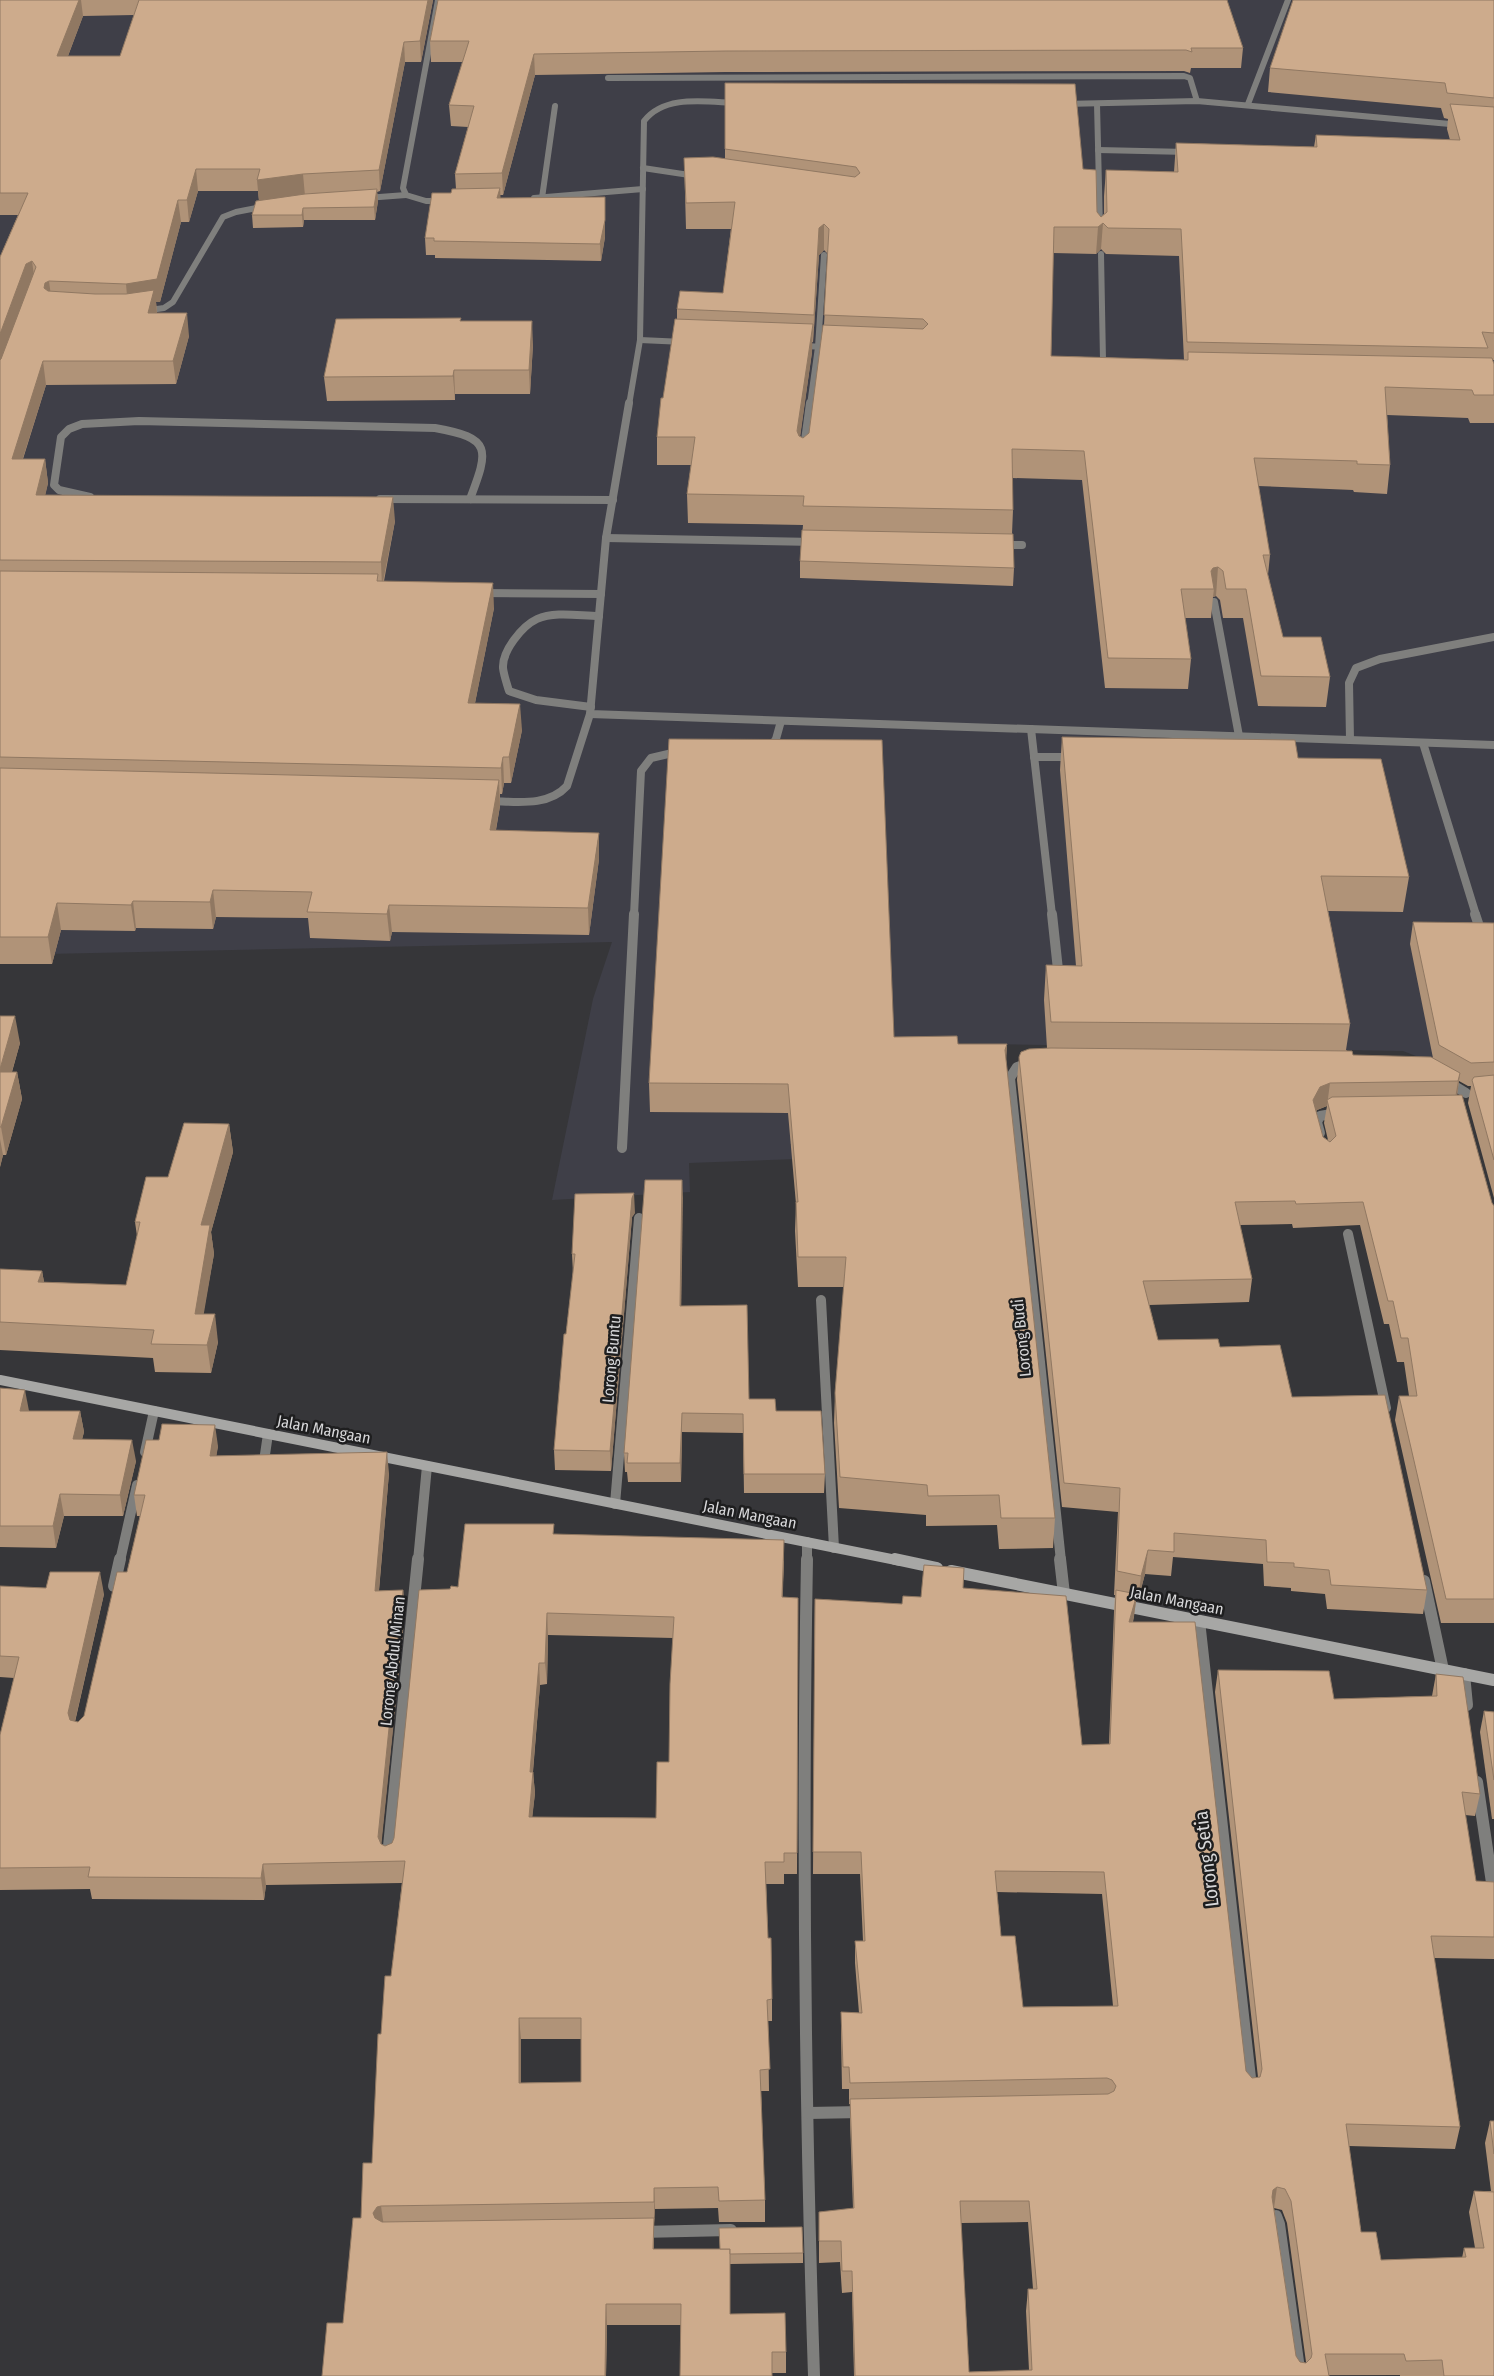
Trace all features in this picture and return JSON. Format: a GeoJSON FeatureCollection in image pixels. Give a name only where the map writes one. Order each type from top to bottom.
{"type":"FeatureCollection","features":[{"type":"Feature","properties":{"kind":"street"},"geometry":{"type":"LineString","coordinates":[[406,195],[403,188],[404,180],[438,0]]}},
{"type":"Feature","properties":{"kind":"street"},"geometry":{"type":"LineString","coordinates":[[1248,104],[1288,0]]}},
{"type":"Feature","properties":{"kind":"street"},"geometry":{"type":"LineString","coordinates":[[608,78],[1184,76],[1190,78],[1197,101]]}},
{"type":"Feature","properties":{"kind":"street"},"geometry":{"type":"LineString","coordinates":[[1058,104],[1197,101],[1248,104],[1464,125]]}},
{"type":"Feature","properties":{"kind":"street"},"geometry":{"type":"LineString","coordinates":[[476,800],[543,802],[559,795],[567,786],[591,711],[606,538],[640,340],[644,120],[647,114],[655,109],[675,103],[744,103]]}},
{"type":"Feature","properties":{"kind":"street"},"geometry":{"type":"LineString","coordinates":[[1097,104],[1100,238]]}},
{"type":"Feature","properties":{"kind":"street"},"geometry":{"type":"LineString","coordinates":[[542,198],[555,106]]}},
{"type":"Feature","properties":{"kind":"street"},"geometry":{"type":"LineString","coordinates":[[1098,150],[1196,152]]}},
{"type":"Feature","properties":{"kind":"street"},"geometry":{"type":"LineString","coordinates":[[643,168],[708,177]]}},
{"type":"Feature","properties":{"kind":"street"},"geometry":{"type":"LineString","coordinates":[[526,199],[643,189]]}},
{"type":"Feature","properties":{"kind":"street"},"geometry":{"type":"LineString","coordinates":[[358,199],[406,195],[426,201],[453,201]]}},
{"type":"Feature","properties":{"kind":"street"},"geometry":{"type":"LineString","coordinates":[[137,311],[164,308],[173,302],[223,217],[236,212],[277,205]]}},
{"type":"Feature","properties":{"kind":"street"},"geometry":{"type":"LineString","coordinates":[[1101,254],[1103,360],[1118,370]]}},
{"type":"Feature","properties":{"kind":"street"},"geometry":{"type":"LineString","coordinates":[[803,460],[818,347],[824,256]]}},
{"type":"Feature","properties":{"kind":"street"},"geometry":{"type":"LineString","coordinates":[[640,340],[690,342]]}},
{"type":"Feature","properties":{"kind":"street"},"geometry":{"type":"LineString","coordinates":[[788,346],[837,348]]}},
{"type":"Feature","properties":{"kind":"street"},"geometry":{"type":"LineString","coordinates":[[101,498],[72,494],[59,490],[54,485],[62,437],[69,429],[82,424],[139,421],[435,428],[463,433],[471,435],[479,441],[483,450],[483,466],[470,499]]}},
{"type":"Feature","properties":{"kind":"street"},"geometry":{"type":"LineString","coordinates":[[372,499],[613,500]]}},
{"type":"Feature","properties":{"kind":"street"},"geometry":{"type":"LineString","coordinates":[[606,538],[824,542]]}},
{"type":"Feature","properties":{"kind":"street"},"geometry":{"type":"LineString","coordinates":[[992,545],[1022,545]]}},
{"type":"Feature","properties":{"kind":"street"},"geometry":{"type":"LineString","coordinates":[[471,593],[601,594]]}},
{"type":"Feature","properties":{"kind":"street"},"geometry":{"type":"LineString","coordinates":[[1214,602],[1239,736]]}},
{"type":"Feature","properties":{"kind":"street"},"geometry":{"type":"LineString","coordinates":[[599,616],[562,616],[537,619],[526,628],[512,643],[503,667],[509,691],[536,700],[591,711],[781,721],[1494,745]]}},
{"type":"Feature","properties":{"kind":"street"},"geometry":{"type":"LineString","coordinates":[[1350,740],[1349,683],[1356,668],[1380,659],[1494,637]]}},
{"type":"Feature","properties":{"kind":"street"},"geometry":{"type":"LineString","coordinates":[[756,754],[770,749],[776,739],[781,721]]}},
{"type":"Feature","properties":{"kind":"street"},"geometry":{"type":"LineString","coordinates":[[1031,729],[1059,980]]}},
{"type":"Feature","properties":{"kind":"street"},"geometry":{"type":"LineString","coordinates":[[1423,743],[1478,923]]}},
{"type":"Feature","properties":{"kind":"street"},"geometry":{"type":"LineString","coordinates":[[622,1148],[641,771],[651,758],[682,751],[691,751]]}},
{"type":"Feature","properties":{"kind":"street"},"geometry":{"type":"LineString","coordinates":[[1034,757],[1083,757]]}},
{"type":"Feature","properties":{"kind":"street","name":"Lorong Budi"},"geometry":{"type":"LineString","coordinates":[[1037,1064],[1017,1067],[1010,1078],[1064,1594]]}},
{"type":"Feature","properties":{"kind":"street"},"geometry":{"type":"LineString","coordinates":[[1436,1075],[1466,1093],[1479,1091]]}},
{"type":"Feature","properties":{"kind":"street"},"geometry":{"type":"LineString","coordinates":[[1461,1102],[1466,1093]]}},
{"type":"Feature","properties":{"kind":"street"},"geometry":{"type":"LineString","coordinates":[[1322,1140],[1318,1122],[1320,1116],[1328,1113],[1347,1113]]}},
{"type":"Feature","properties":{"kind":"street","name":"Lorong Buntu"},"geometry":{"type":"LineString","coordinates":[[615,1504],[639,1218]]}},
{"type":"Feature","properties":{"kind":"street"},"geometry":{"type":"LineString","coordinates":[[1348,1234],[1388,1418]]}},
{"type":"Feature","properties":{"kind":"street"},"geometry":{"type":"LineString","coordinates":[[821,1300],[834,1548]]}},
{"type":"Feature","properties":{"kind":"street","name":"Jalan Mangaan"},"geometry":{"type":"LineString","coordinates":[[0,1380],[1494,1680]]}},
{"type":"Feature","properties":{"kind":"street"},"geometry":{"type":"LineString","coordinates":[[143,1459],[154,1411]]}},
{"type":"Feature","properties":{"kind":"street"},"geometry":{"type":"LineString","coordinates":[[263,1468],[268,1434]]}},
{"type":"Feature","properties":{"kind":"street","name":"Lorong Abdul Minan"},"geometry":{"type":"LineString","coordinates":[[388,1859],[428,1466]]}},
{"type":"Feature","properties":{"kind":"street"},"geometry":{"type":"LineString","coordinates":[[110,1602],[139,1478]]}},
{"type":"Feature","properties":{"kind":"street"},"geometry":{"type":"LineString","coordinates":[[807,1542],[803,1779],[808,2113],[804,2230],[814,2376]]}},
{"type":"Feature","properties":{"kind":"street"},"geometry":{"type":"LineString","coordinates":[[1422,1573],[1444,1670]]}},
{"type":"Feature","properties":{"kind":"street","name":"Lorong Setia"},"geometry":{"type":"LineString","coordinates":[[1199,1621],[1252,2092]]}},
{"type":"Feature","properties":{"kind":"street"},"geometry":{"type":"LineString","coordinates":[[1464,1674],[1468,1716]]}},
{"type":"Feature","properties":{"kind":"street"},"geometry":{"type":"LineString","coordinates":[[1476,1773],[1494,1896]]}},
{"type":"Feature","properties":{"kind":"street"},"geometry":{"type":"LineString","coordinates":[[808,2113],[877,2112]]}},
{"type":"Feature","properties":{"kind":"street"},"geometry":{"type":"LineString","coordinates":[[1276,2216],[1279,2224],[1300,2376]]}},
{"type":"Feature","properties":{"kind":"street"},"geometry":{"type":"LineString","coordinates":[[622,2232],[740,2230]]}},
{"type":"Feature","properties":{"kind":"shaded area"},"geometry":{"type":"Polygon","coordinates":[[[0,0],[1494,0],[1494,1079],[1478,1080],[1403,1051],[920,1043],[897,1146],[790,1144],[797,1159],[689,1163],[690,1192],[552,1200],[593,999],[612,942],[0,955],[0,0]]]}},
{"type":"Feature","properties":{"kind":"building"},"geometry":{"type":"Polygon","coordinates":[[[0,0],[79,0],[57,56],[120,56],[139,0],[428,0],[420,41],[404,42],[379,170],[303,174],[257,180],[260,169],[196,169],[187,200],[178,200],[157,279],[126,284],[49,281],[45,283],[44,288],[48,291],[126,294],[154,290],[148,313],[187,313],[173,361],[43,361],[12,459],[45,459],[36,495],[393,497],[381,562],[0,560],[0,360],[36,267],[32,261],[26,264],[0,334],[0,257],[28,193],[0,193],[0,0]]]}},
{"type":"Feature","properties":{"kind":"building"},"geometry":{"type":"Polygon","coordinates":[[[438,0],[1227,0],[1243,48],[1191,48],[1192,52],[1186,50],[725,51],[534,54],[502,173],[455,174],[474,106],[449,105],[469,41],[430,41],[438,0]]]}},
{"type":"Feature","properties":{"kind":"building"},"geometry":{"type":"Polygon","coordinates":[[[1293,0],[1494,0],[1494,98],[1447,93],[1445,83],[1270,68],[1293,0]]]}},
{"type":"Feature","properties":{"kind":"building"},"geometry":{"type":"Polygon","coordinates":[[[725,83],[1075,84],[1083,169],[1096,170],[1097,212],[1101,217],[1107,212],[1106,170],[1178,172],[1176,143],[1317,147],[1316,135],[1460,140],[1450,104],[1494,107],[1494,333],[1482,332],[1488,348],[1187,342],[1181,229],[1108,228],[1103,223],[1098,227],[1054,227],[1051,356],[1188,360],[1188,352],[1492,358],[1494,364],[1494,395],[1474,395],[1472,390],[1385,387],[1390,465],[1357,464],[1357,461],[1254,458],[1270,555],[1263,555],[1283,637],[1321,637],[1330,677],[1261,676],[1246,589],[1226,589],[1223,571],[1218,567],[1213,568],[1211,571],[1214,589],[1181,589],[1191,659],[1108,658],[1084,451],[1012,449],[1013,510],[803,506],[804,496],[687,494],[695,437],[657,437],[661,398],[663,398],[675,319],[813,324],[797,431],[799,436],[803,438],[809,433],[823,325],[923,329],[928,324],[923,319],[824,315],[829,229],[824,224],[819,228],[814,315],[677,309],[680,291],[723,293],[735,202],[686,203],[684,158],[713,157],[855,177],[860,173],[856,167],[725,149],[725,83]]]}},
{"type":"Feature","properties":{"kind":"building"},"geometry":{"type":"Polygon","coordinates":[[[500,188],[497,198],[605,197],[605,220],[600,244],[434,241],[434,238],[425,238],[432,193],[451,193],[452,189],[500,188]]]}},
{"type":"Feature","properties":{"kind":"building"},"geometry":{"type":"Polygon","coordinates":[[[377,189],[374,207],[303,208],[302,215],[252,215],[256,201],[305,194],[377,189]]]}},
{"type":"Feature","properties":{"kind":"building"},"geometry":{"type":"Polygon","coordinates":[[[461,318],[460,321],[532,321],[529,370],[454,370],[453,376],[324,377],[336,319],[461,318]]]}},
{"type":"Feature","properties":{"kind":"building"},"geometry":{"type":"Polygon","coordinates":[[[802,530],[1013,534],[1014,568],[800,561],[802,530]]]}},
{"type":"Feature","properties":{"kind":"building"},"geometry":{"type":"Polygon","coordinates":[[[0,571],[378,574],[377,581],[493,583],[468,703],[520,704],[509,757],[503,757],[501,768],[0,757],[0,571]]]}},
{"type":"Feature","properties":{"kind":"building"},"geometry":{"type":"Polygon","coordinates":[[[1062,737],[1295,740],[1298,758],[1381,759],[1409,877],[1321,876],[1350,1024],[1051,1022],[1046,965],[1082,966],[1062,737]]]}},
{"type":"Feature","properties":{"kind":"building"},"geometry":{"type":"Polygon","coordinates":[[[669,739],[882,740],[894,1037],[957,1036],[958,1044],[1007,1044],[1005,1050],[1055,1518],[1001,1518],[999,1495],[928,1496],[927,1485],[840,1477],[835,1393],[846,1257],[798,1257],[796,1202],[798,1202],[788,1084],[649,1083],[669,739]]]}},
{"type":"Feature","properties":{"kind":"building"},"geometry":{"type":"Polygon","coordinates":[[[0,768],[499,780],[490,830],[599,833],[588,908],[389,905],[387,914],[307,912],[312,892],[213,890],[210,902],[133,901],[131,905],[57,903],[48,937],[0,937],[0,768]]]}},
{"type":"Feature","properties":{"kind":"building"},"geometry":{"type":"Polygon","coordinates":[[[1413,922],[1494,923],[1494,1062],[1471,1063],[1439,1045],[1413,922]]]}},
{"type":"Feature","properties":{"kind":"building"},"geometry":{"type":"Polygon","coordinates":[[[0,1016],[15,1016],[0,1069],[0,1016]]]}},
{"type":"Feature","properties":{"kind":"building"},"geometry":{"type":"Polygon","coordinates":[[[1029,1049],[1352,1051],[1353,1055],[1431,1057],[1460,1073],[1458,1081],[1330,1083],[1320,1087],[1313,1100],[1323,1137],[1330,1142],[1336,1136],[1327,1100],[1332,1097],[1462,1095],[1494,1206],[1494,1599],[1446,1599],[1399,1396],[1417,1396],[1408,1338],[1401,1338],[1393,1301],[1388,1301],[1363,1202],[1296,1204],[1295,1201],[1235,1202],[1252,1279],[1143,1281],[1158,1340],[1218,1339],[1220,1347],[1280,1345],[1292,1397],[1385,1395],[1427,1590],[1331,1585],[1329,1570],[1294,1567],[1294,1563],[1267,1562],[1266,1540],[1174,1533],[1174,1552],[1148,1550],[1141,1576],[1117,1571],[1120,1488],[1064,1483],[1019,1057],[1021,1052],[1029,1049]]]}},
{"type":"Feature","properties":{"kind":"building"},"geometry":{"type":"Polygon","coordinates":[[[0,1072],[17,1072],[1,1127],[0,1127],[0,1072]]]}},
{"type":"Feature","properties":{"kind":"building"},"geometry":{"type":"Polygon","coordinates":[[[1494,1075],[1494,1160],[1472,1080],[1474,1077],[1494,1075]]]}},
{"type":"Feature","properties":{"kind":"building"},"geometry":{"type":"Polygon","coordinates":[[[184,1123],[229,1124],[201,1225],[210,1225],[195,1314],[215,1314],[207,1345],[151,1344],[154,1330],[0,1322],[0,1269],[42,1271],[38,1282],[126,1285],[140,1222],[135,1222],[146,1177],[168,1177],[184,1123]]]}},
{"type":"Feature","properties":{"kind":"building"},"geometry":{"type":"Polygon","coordinates":[[[645,1180],[682,1180],[680,1306],[747,1305],[749,1399],[775,1399],[776,1411],[821,1411],[825,1474],[744,1474],[743,1414],[682,1413],[680,1463],[627,1463],[628,1453],[624,1453],[645,1180]]]}},
{"type":"Feature","properties":{"kind":"building"},"geometry":{"type":"Polygon","coordinates":[[[634,1193],[632,1198],[610,1451],[554,1450],[564,1334],[566,1334],[575,1254],[572,1254],[575,1194],[634,1193]]]}},
{"type":"Feature","properties":{"kind":"building"},"geometry":{"type":"Polygon","coordinates":[[[0,1388],[25,1390],[20,1411],[80,1411],[73,1439],[132,1440],[120,1495],[60,1494],[53,1526],[0,1526],[0,1388]]]}},
{"type":"Feature","properties":{"kind":"building"},"geometry":{"type":"Polygon","coordinates":[[[162,1424],[215,1425],[210,1456],[387,1452],[375,1591],[403,1590],[378,1837],[381,1844],[385,1846],[392,1843],[394,1838],[419,1590],[450,1589],[451,1586],[458,1587],[465,1524],[554,1524],[553,1534],[784,1540],[782,1597],[798,1598],[797,1853],[784,1853],[784,1862],[765,1862],[768,1938],[771,1938],[772,1999],[767,2000],[770,2069],[760,2070],[765,2200],[719,2201],[718,2187],[654,2188],[654,2202],[381,2206],[377,2207],[373,2213],[375,2218],[382,2222],[654,2218],[653,2249],[730,2249],[730,2314],[785,2313],[786,2352],[772,2352],[772,2376],[680,2376],[681,2304],[606,2304],[605,2376],[322,2376],[327,2323],[343,2323],[353,2218],[361,2218],[363,2163],[372,2163],[378,2034],[381,2034],[385,1976],[391,1976],[405,1861],[263,1864],[261,1878],[88,1877],[90,1867],[0,1868],[0,1735],[19,1657],[0,1656],[0,1586],[46,1588],[50,1572],[100,1572],[68,1713],[70,1720],[78,1722],[84,1716],[117,1572],[127,1572],[145,1495],[134,1495],[146,1440],[159,1440],[162,1424]],[[547,1613],[545,1663],[539,1663],[530,1772],[533,1772],[529,1817],[656,1818],[657,1762],[669,1762],[670,1684],[674,1617],[547,1613]],[[519,2018],[519,2083],[581,2082],[581,2018],[519,2018]]]}},
{"type":"Feature","properties":{"kind":"building"},"geometry":{"type":"Polygon","coordinates":[[[924,1565],[964,1568],[963,1588],[1066,1596],[1082,1745],[1110,1744],[1116,1590],[1137,1594],[1129,1622],[1195,1622],[1246,2071],[1252,2078],[1260,2077],[1262,2069],[1218,1670],[1329,1671],[1334,1699],[1437,1696],[1436,1674],[1463,1677],[1480,1794],[1462,1792],[1476,1881],[1494,1882],[1494,1937],[1431,1936],[1460,2127],[1346,2124],[1361,2232],[1376,2232],[1381,2260],[1466,2257],[1464,2248],[1484,2248],[1474,2191],[1494,2192],[1494,2376],[1444,2376],[1442,2360],[1406,2361],[1404,2354],[1325,2354],[1329,2376],[855,2376],[852,2271],[842,2271],[841,2241],[819,2241],[819,2212],[854,2208],[850,2099],[1108,2094],[1114,2091],[1116,2086],[1112,2080],[1107,2078],[850,2083],[849,2067],[843,2067],[841,2012],[862,2013],[855,1941],[865,1941],[861,1852],[813,1852],[815,1599],[902,1604],[903,1596],[921,1597],[924,1565]],[[995,1871],[1001,1936],[1015,1936],[1023,2007],[1118,2006],[1104,1872],[995,1871]],[[1277,2187],[1273,2190],[1272,2197],[1296,2356],[1300,2362],[1306,2363],[1312,2354],[1291,2201],[1285,2189],[1277,2187]],[[960,2201],[969,2372],[1032,2370],[1028,2289],[1037,2289],[1029,2201],[960,2201]]]}},
{"type":"Feature","properties":{"kind":"building"},"geometry":{"type":"Polygon","coordinates":[[[1484,1711],[1494,1712],[1494,1780],[1484,1711]]]}},
{"type":"Feature","properties":{"kind":"building"},"geometry":{"type":"Polygon","coordinates":[[[1490,2121],[1494,2121],[1494,2154],[1490,2121]]]}},
{"type":"Feature","properties":{"kind":"building"},"geometry":{"type":"Polygon","coordinates":[[[802,2227],[803,2253],[730,2254],[730,2249],[720,2249],[719,2228],[802,2227]]]}}]}
